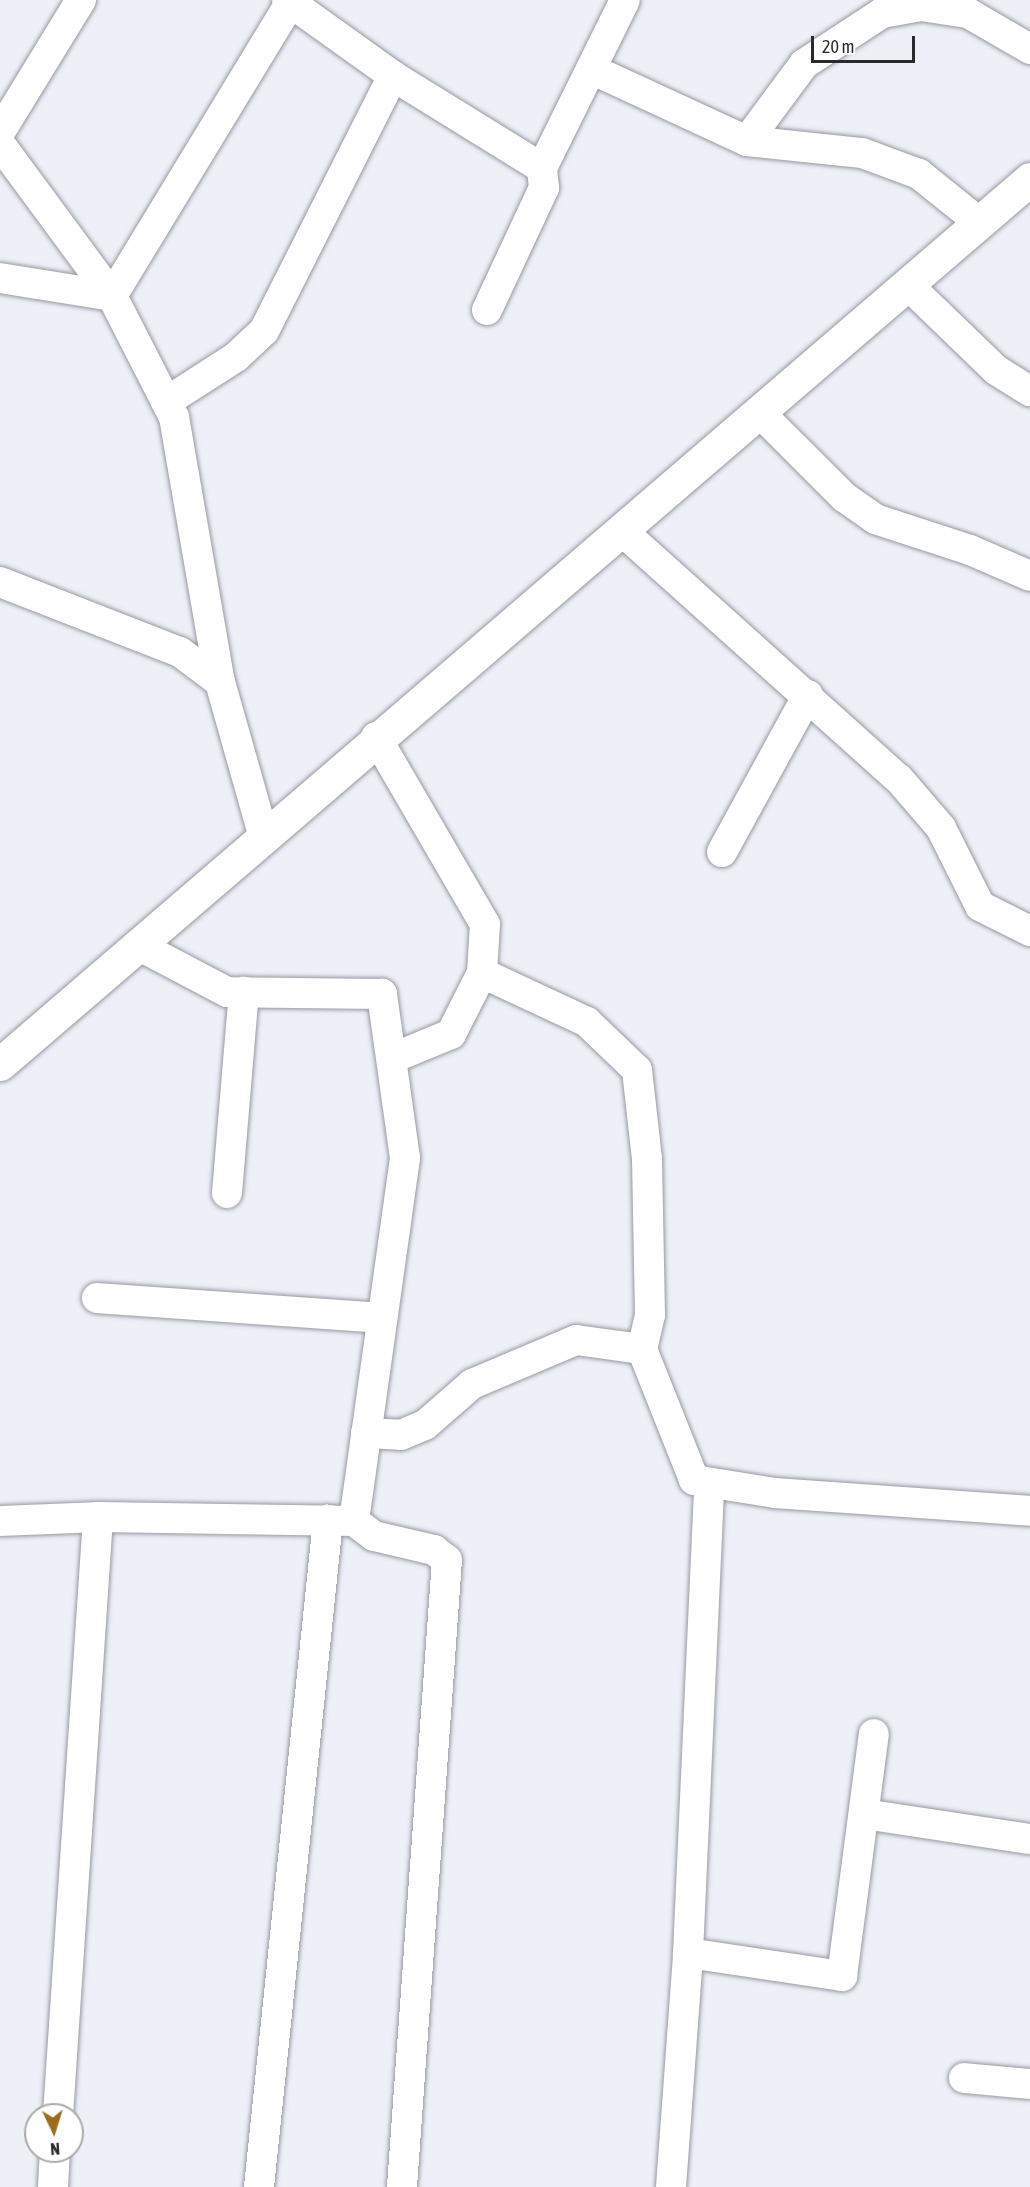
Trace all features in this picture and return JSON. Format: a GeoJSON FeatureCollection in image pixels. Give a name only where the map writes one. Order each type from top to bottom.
{"type":"FeatureCollection","features":[{"type":"Feature","properties":{"kind":"street"},"geometry":{"type":"LineString","coordinates":[[0,132],[81,0]]}},
{"type":"Feature","properties":{"kind":"street"},"geometry":{"type":"LineString","coordinates":[[487,310],[544,188],[542,168],[625,0]]}},
{"type":"Feature","properties":{"kind":"street"},"geometry":{"type":"LineString","coordinates":[[112,296],[290,1],[393,76],[542,168]]}},
{"type":"Feature","properties":{"kind":"street"},"geometry":{"type":"LineString","coordinates":[[747,141],[804,64],[886,7],[921,6],[968,12],[1030,49]]}},
{"type":"Feature","properties":{"kind":"street"},"geometry":{"type":"LineString","coordinates":[[591,69],[747,141],[871,157],[919,174],[980,223]]}},
{"type":"Feature","properties":{"kind":"street"},"geometry":{"type":"LineString","coordinates":[[166,402],[237,357],[264,331],[393,76]]}},
{"type":"Feature","properties":{"kind":"street"},"geometry":{"type":"LineString","coordinates":[[0,144],[112,296],[174,417],[220,682],[264,838]]}},
{"type":"Feature","properties":{"kind":"street"},"geometry":{"type":"LineString","coordinates":[[0,1064],[264,838],[376,737],[909,286],[1030,179]]}},
{"type":"Feature","properties":{"kind":"street"},"geometry":{"type":"LineString","coordinates":[[0,278],[112,296]]}},
{"type":"Feature","properties":{"kind":"street"},"geometry":{"type":"LineString","coordinates":[[909,286],[996,370],[1030,391]]}},
{"type":"Feature","properties":{"kind":"street"},"geometry":{"type":"LineString","coordinates":[[760,413],[844,497],[875,519],[1030,576]]}},
{"type":"Feature","properties":{"kind":"street"},"geometry":{"type":"LineString","coordinates":[[621,530],[808,695],[914,794],[941,828],[980,906],[1030,932]]}},
{"type":"Feature","properties":{"kind":"street"},"geometry":{"type":"LineString","coordinates":[[0,582],[180,652],[220,682]]}},
{"type":"Feature","properties":{"kind":"street"},"geometry":{"type":"LineString","coordinates":[[722,852],[808,695]]}},
{"type":"Feature","properties":{"kind":"street"},"geometry":{"type":"LineString","coordinates":[[376,737],[485,924],[482,973],[451,1034],[393,1058]]}},
{"type":"Feature","properties":{"kind":"street"},"geometry":{"type":"LineString","coordinates":[[138,945],[227,992],[382,994],[393,1058],[405,1158],[366,1433],[341,1521],[260,2187]]}},
{"type":"Feature","properties":{"kind":"street"},"geometry":{"type":"LineString","coordinates":[[482,973],[587,1022],[637,1071],[647,1171],[650,1315],[642,1349],[694,1480],[1030,1511]]}},
{"type":"Feature","properties":{"kind":"street"},"geometry":{"type":"LineString","coordinates":[[227,1193],[244,992]]}},
{"type":"Feature","properties":{"kind":"street"},"geometry":{"type":"LineString","coordinates":[[97,1298],[382,1318]]}},
{"type":"Feature","properties":{"kind":"street"},"geometry":{"type":"LineString","coordinates":[[366,1433],[401,1435],[424,1425],[472,1384],[576,1340],[642,1349]]}},
{"type":"Feature","properties":{"kind":"street"},"geometry":{"type":"LineString","coordinates":[[671,2187],[688,1953],[709,1483]]}},
{"type":"Feature","properties":{"kind":"street"},"geometry":{"type":"LineString","coordinates":[[59,2103],[98,1517]]}},
{"type":"Feature","properties":{"kind":"street"},"geometry":{"type":"LineString","coordinates":[[0,1521],[98,1517],[341,1521],[374,1536],[434,1550],[447,1560],[402,2187]]}},
{"type":"Feature","properties":{"kind":"street"},"geometry":{"type":"LineString","coordinates":[[688,1953],[842,1976],[874,1734]]}},
{"type":"Feature","properties":{"kind":"street"},"geometry":{"type":"LineString","coordinates":[[864,1814],[1030,1839]]}},
{"type":"Feature","properties":{"kind":"street"},"geometry":{"type":"LineString","coordinates":[[964,2078],[1030,2084]]}},
{"type":"Feature","properties":{"kind":"street"},"geometry":{"type":"LineString","coordinates":[[53,2187],[54,2163]]}}]}
